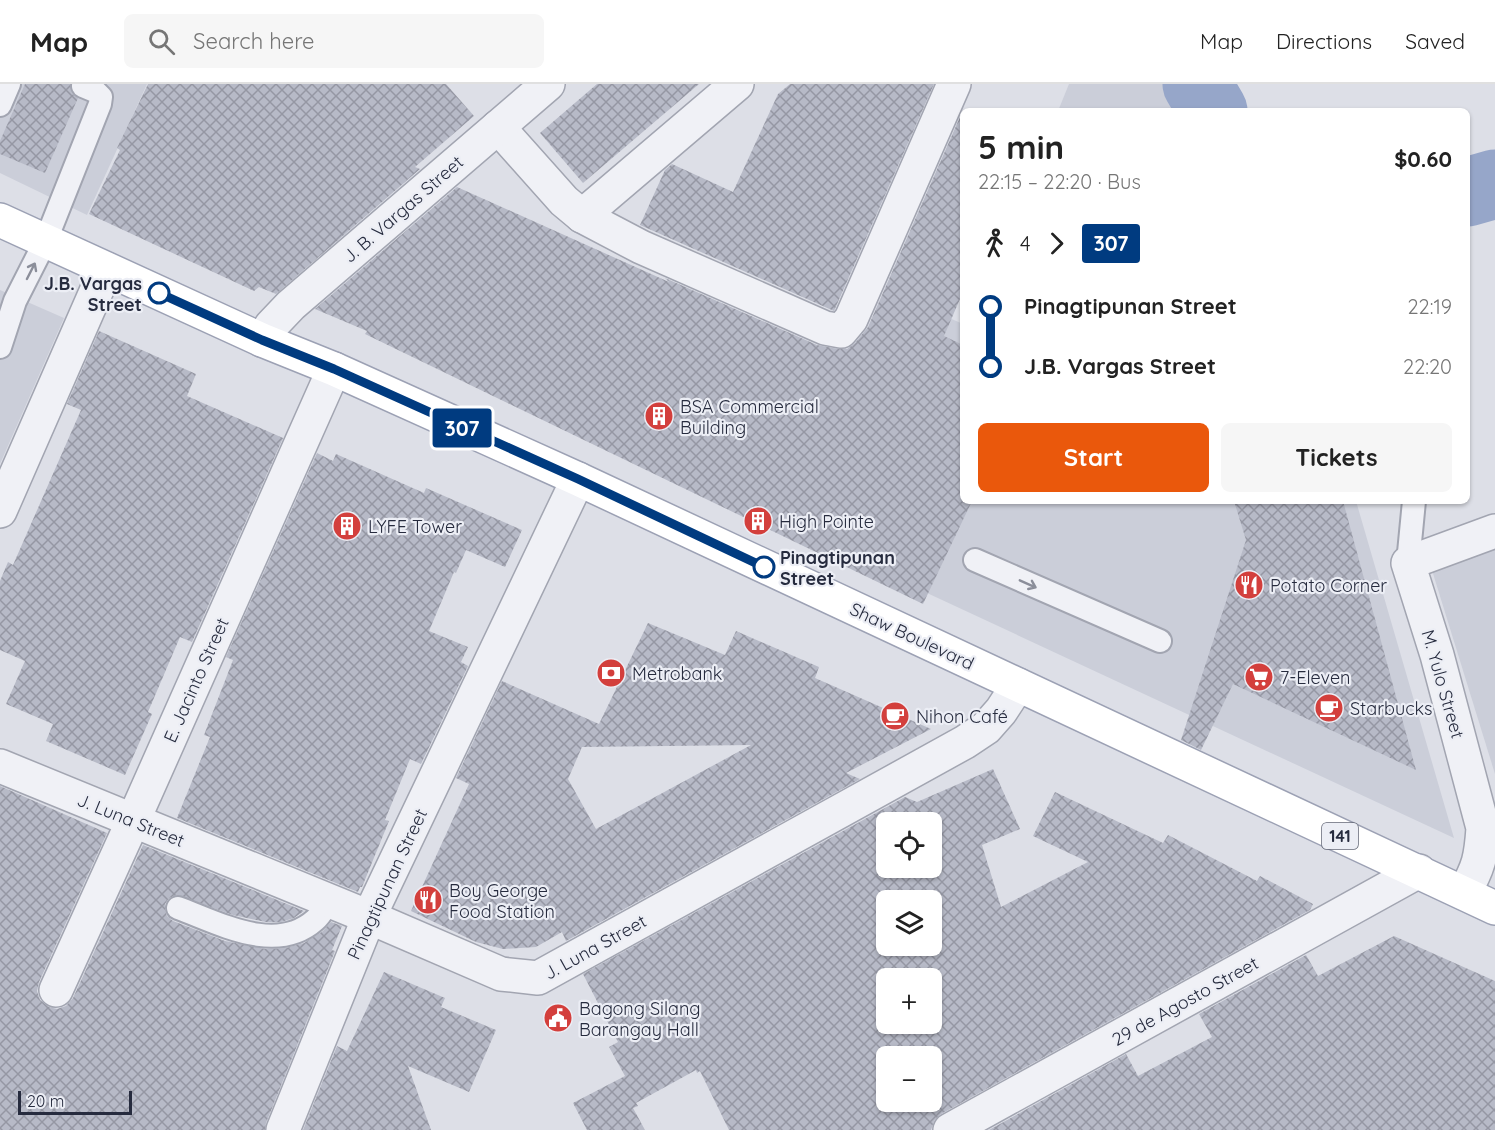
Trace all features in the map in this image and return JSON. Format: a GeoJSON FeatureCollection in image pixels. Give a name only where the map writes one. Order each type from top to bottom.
{"type":"FeatureCollection","features":[{"type":"Feature","properties":{"kind":"main road","name":"Shaw Boulevard"},"geometry":{"type":"LineString","coordinates":[[0,220],[262,340],[334,369],[578,479],[1495,908]]}},
{"type":"Feature","properties":{"kind":"street","name":"J. B. Vargas Street"},"geometry":{"type":"LineString","coordinates":[[262,340],[271,326],[291,305],[548,84]]}},
{"type":"Feature","properties":{"kind":"street"},"geometry":{"type":"LineString","coordinates":[[582,216],[737,84]]}},
{"type":"Feature","properties":{"kind":"street"},"geometry":{"type":"LineString","coordinates":[[498,127],[564,201],[582,216],[641,247],[825,328],[841,331],[851,319],[954,84]]}},
{"type":"Feature","properties":{"kind":"street"},"geometry":{"type":"LineString","coordinates":[[0,511],[106,269]]}},
{"type":"Feature","properties":{"kind":"street","name":"E. Jacinto Street"},"geometry":{"type":"LineString","coordinates":[[56,990],[334,369]]}},
{"type":"Feature","properties":{"kind":"street","name":"Pinagtipunan Street"},"geometry":{"type":"LineString","coordinates":[[283,1130],[369,918],[578,479]]}},
{"type":"Feature","properties":{"kind":"street"},"geometry":{"type":"LineString","coordinates":[[1408,563],[1495,531]]}},
{"type":"Feature","properties":{"kind":"street","name":"M. Yulo Street"},"geometry":{"type":"LineString","coordinates":[[1408,563],[1437,656],[1483,828],[1477,871],[1464,893]]}},
{"type":"Feature","properties":{"kind":"street","name":"J. Luna Street"},"geometry":{"type":"LineString","coordinates":[[0,766],[501,974],[538,978],[965,742],[986,728],[1001,711],[1018,685]]}},
{"type":"Feature","properties":{"kind":"street","name":"29 de Agosto Street"},"geometry":{"type":"LineString","coordinates":[[950,1130],[1419,871]]}},
{"type":"Feature","properties":{"kind":"lane"},"geometry":{"type":"LineString","coordinates":[[0,105],[9,84]]}},
{"type":"Feature","properties":{"kind":"lane"},"geometry":{"type":"LineString","coordinates":[[0,347],[15,301],[46,240],[100,104],[101,97],[83,86]]}},
{"type":"Feature","properties":{"kind":"lane"},"geometry":{"type":"LineString","coordinates":[[1408,563],[1414,504]]}},
{"type":"Feature","properties":{"kind":"lane"},"geometry":{"type":"LineString","coordinates":[[975,560],[1160,641]]}},
{"type":"Feature","properties":{"kind":"lane"},"geometry":{"type":"LineString","coordinates":[[178,908],[252,935],[278,935],[302,930],[317,919],[329,901]]}},
{"type":"Feature","properties":{"kind":"shaded area"},"geometry":{"type":"Polygon","coordinates":[[[0,84],[147,84],[87,215],[0,173],[0,84]]]}},
{"type":"Feature","properties":{"kind":"shaded area"},"geometry":{"type":"Polygon","coordinates":[[[1069,84],[1187,84],[1201,108],[1059,108],[1069,84]]]}},
{"type":"Feature","properties":{"kind":"shaded area"},"geometry":{"type":"Polygon","coordinates":[[[0,290],[64,318],[0,464],[0,290]]]}},
{"type":"Feature","properties":{"kind":"shaded area"},"geometry":{"type":"Polygon","coordinates":[[[922,306],[960,323],[960,504],[1357,504],[1454,838],[815,541],[922,306]]]}},
{"type":"Feature","properties":{"kind":"shaded area"},"geometry":{"type":"Polygon","coordinates":[[[1495,542],[1495,774],[1431,567],[1495,542]]]}},
{"type":"Feature","properties":{"kind":"building"},"geometry":{"type":"Polygon","coordinates":[[[25,84],[70,84],[72,94],[78,98],[45,173],[0,154],[0,141],[25,84]]]}},
{"type":"Feature","properties":{"kind":"building"},"geometry":{"type":"Polygon","coordinates":[[[148,84],[446,84],[474,116],[415,167],[420,169],[276,294],[259,287],[254,291],[89,214],[148,84]]]}},
{"type":"Feature","properties":{"kind":"building"},"geometry":{"type":"Polygon","coordinates":[[[597,84],[699,84],[583,183],[540,133],[597,84]]]}},
{"type":"Feature","properties":{"kind":"building"},"geometry":{"type":"Polygon","coordinates":[[[790,84],[934,84],[834,311],[640,225],[665,170],[672,164],[733,192],[778,94],[790,84]]]}},
{"type":"Feature","properties":{"kind":"building"},"geometry":{"type":"Polygon","coordinates":[[[960,117],[960,299],[944,336],[960,344],[960,504],[971,504],[923,604],[365,334],[367,331],[315,309],[457,187],[817,345],[847,349],[868,327],[960,117]]]}},
{"type":"Feature","properties":{"kind":"building"},"geometry":{"type":"Polygon","coordinates":[[[99,331],[196,374],[187,396],[283,438],[192,642],[180,637],[148,712],[152,714],[125,775],[46,741],[53,724],[6,704],[25,661],[0,650],[0,581],[8,562],[13,565],[81,410],[67,404],[99,331]]]}},
{"type":"Feature","properties":{"kind":"building"},"geometry":{"type":"Polygon","coordinates":[[[317,453],[333,461],[336,454],[424,493],[426,488],[522,530],[505,567],[466,550],[456,573],[454,572],[429,631],[468,647],[461,662],[468,666],[421,764],[410,759],[385,820],[389,821],[358,892],[177,818],[210,737],[204,735],[233,660],[226,657],[317,453]]]}},
{"type":"Feature","properties":{"kind":"building"},"geometry":{"type":"Polygon","coordinates":[[[1235,504],[1344,504],[1416,770],[1233,684],[1201,750],[1181,740],[1246,540],[1235,504]]]}},
{"type":"Feature","properties":{"kind":"building"},"geometry":{"type":"Polygon","coordinates":[[[648,623],[725,655],[736,631],[819,667],[815,678],[931,729],[846,773],[860,779],[566,941],[562,932],[536,947],[503,949],[476,942],[411,911],[469,784],[456,778],[502,681],[599,724],[648,623]],[[751,745],[582,747],[568,779],[596,829],[751,745]]]}},
{"type":"Feature","properties":{"kind":"building"},"geometry":{"type":"Polygon","coordinates":[[[993,769],[1020,829],[982,845],[1001,907],[1088,862],[1033,836],[1055,792],[1163,843],[1168,835],[1257,881],[1260,876],[1313,904],[1310,910],[941,1114],[934,1121],[931,1130],[729,1130],[700,1071],[697,1073],[696,1070],[636,1103],[638,1106],[633,1108],[645,1130],[587,1130],[573,1103],[625,1076],[609,1047],[618,1042],[583,974],[876,813],[876,878],[942,878],[942,812],[878,812],[905,797],[917,802],[993,769]]]}},
{"type":"Feature","properties":{"kind":"building"},"geometry":{"type":"Polygon","coordinates":[[[0,786],[107,833],[39,982],[37,991],[40,1000],[49,1007],[57,1009],[66,1006],[73,998],[143,845],[304,911],[294,918],[281,922],[266,922],[233,915],[177,895],[169,898],[165,904],[167,916],[173,921],[225,941],[266,949],[286,948],[304,943],[323,931],[331,922],[342,926],[332,950],[335,951],[265,1130],[0,1130],[0,786]]]}},
{"type":"Feature","properties":{"kind":"building"},"geometry":{"type":"Polygon","coordinates":[[[1394,936],[1495,981],[1495,1130],[989,1130],[1126,1054],[1138,1076],[1212,1037],[1199,1014],[1306,955],[1318,976],[1394,936]]]}},
{"type":"Feature","properties":{"kind":"building"},"geometry":{"type":"Polygon","coordinates":[[[384,972],[445,998],[441,1007],[496,1030],[469,1092],[408,1066],[431,1130],[303,1130],[337,1046],[347,1051],[384,972]]]}},
{"type":"Feature","properties":{"kind":"waterway"},"geometry":{"type":"LineString","coordinates":[[1197,84],[1211,108]]}},
{"type":"Feature","properties":{"kind":"waterway"},"geometry":{"type":"LineString","coordinates":[[1470,191],[1495,184]]}},
{"type":"Feature","properties":{"kind":"bus line","name":"307"},"geometry":{"type":"LineString","coordinates":[[159,293],[578,479],[764,567]]}},
{"type":"Feature","properties":{"kind":"place","name":"J.B. Vargas Street"},"geometry":{"type":"Point","coordinates":[159,293]}},
{"type":"Feature","properties":{"kind":"place","name":"BSA Commercial Building"},"geometry":{"type":"Point","coordinates":[659,416]}},
{"type":"Feature","properties":{"kind":"place","name":"High Pointe"},"geometry":{"type":"Point","coordinates":[758,521]}},
{"type":"Feature","properties":{"kind":"place","name":"LYFE Tower"},"geometry":{"type":"Point","coordinates":[347,526]}},
{"type":"Feature","properties":{"kind":"place","name":"Pinagtipunan Street"},"geometry":{"type":"Point","coordinates":[764,567]}},
{"type":"Feature","properties":{"kind":"place","name":"Potato Corner"},"geometry":{"type":"Point","coordinates":[1249,585]}},
{"type":"Feature","properties":{"kind":"place","name":"Metrobank"},"geometry":{"type":"Point","coordinates":[611,673]}},
{"type":"Feature","properties":{"kind":"place","name":"7-Eleven"},"geometry":{"type":"Point","coordinates":[1259,677]}},
{"type":"Feature","properties":{"kind":"place","name":"Starbucks"},"geometry":{"type":"Point","coordinates":[1329,708]}},
{"type":"Feature","properties":{"kind":"place","name":"Nihon Café"},"geometry":{"type":"Point","coordinates":[895,716]}},
{"type":"Feature","properties":{"kind":"place","name":"Boy George Food Station"},"geometry":{"type":"Point","coordinates":[428,900]}},
{"type":"Feature","properties":{"kind":"place","name":"Bagong Silang Barangay Hall"},"geometry":{"type":"Point","coordinates":[558,1018]}}]}
